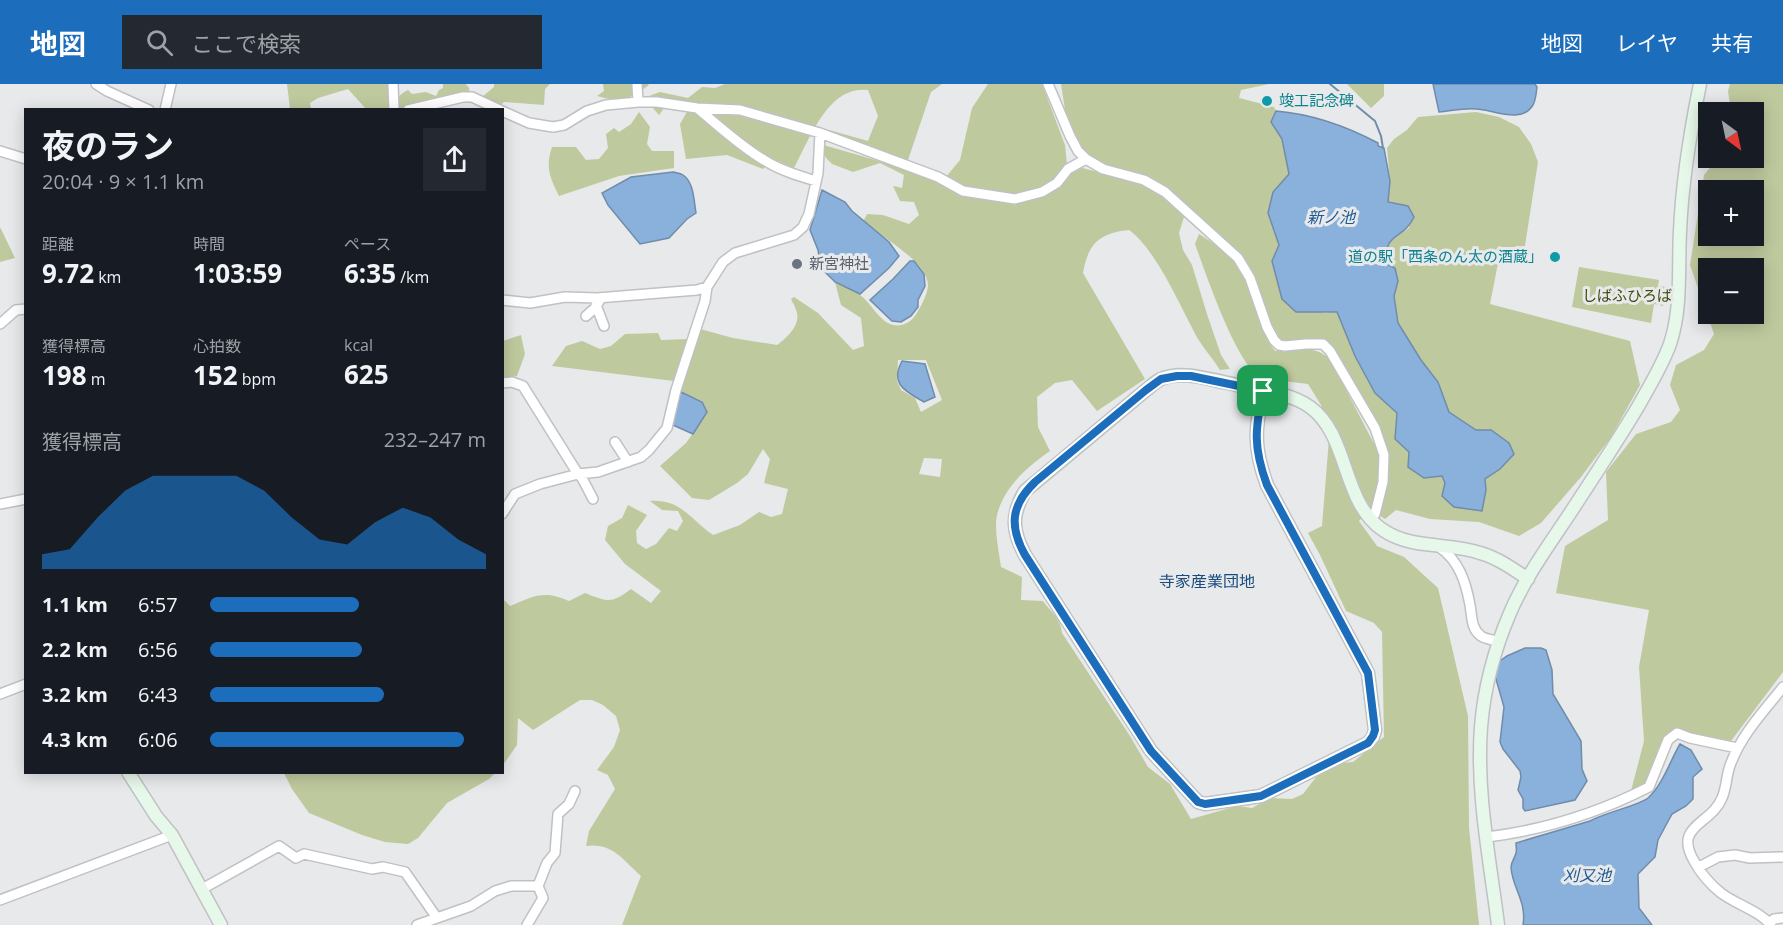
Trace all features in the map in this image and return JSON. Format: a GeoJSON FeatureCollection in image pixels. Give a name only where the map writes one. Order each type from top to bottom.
{"type":"FeatureCollection","features":[{"type":"Feature","properties":{"kind":"street"},"geometry":{"type":"LineString","coordinates":[[96,84],[145,108]]}},
{"type":"Feature","properties":{"kind":"street"},"geometry":{"type":"LineString","coordinates":[[165,108],[171,84]]}},
{"type":"Feature","properties":{"kind":"street"},"geometry":{"type":"LineString","coordinates":[[393,84],[394,108]]}},
{"type":"Feature","properties":{"kind":"street"},"geometry":{"type":"LineString","coordinates":[[637,84],[638,102]]}},
{"type":"Feature","properties":{"kind":"street"},"geometry":{"type":"LineString","coordinates":[[1048,84],[1070,136],[1078,151],[1086,159],[1103,169],[1144,180],[1165,192],[1238,258],[1246,268],[1270,335],[1279,345],[1315,343],[1323,345],[1330,351],[1375,428],[1384,455],[1383,482],[1375,514],[1369,519]]}},
{"type":"Feature","properties":{"kind":"street"},"geometry":{"type":"LineString","coordinates":[[1498,925],[1481,786],[1482,725],[1486,696],[1499,642],[1511,611],[1528,579],[1634,414],[1670,344],[1676,324],[1678,303],[1679,233],[1687,152],[1700,84]]}},
{"type":"Feature","properties":{"kind":"street"},"geometry":{"type":"LineString","coordinates":[[416,108],[472,97],[497,108]]}},
{"type":"Feature","properties":{"kind":"street"},"geometry":{"type":"LineString","coordinates":[[504,111],[529,123],[554,127],[564,125],[586,111],[606,105],[638,102],[740,110],[820,133],[938,177],[963,191],[1016,199],[1042,192],[1057,183],[1068,169],[1086,159]]}},
{"type":"Feature","properties":{"kind":"street"},"geometry":{"type":"LineString","coordinates":[[697,108],[735,140],[765,161],[816,181]]}},
{"type":"Feature","properties":{"kind":"street"},"geometry":{"type":"LineString","coordinates":[[504,511],[515,494],[540,484],[578,474],[598,472],[641,457],[667,428],[676,390],[705,301],[706,287],[723,262],[735,253],[794,235],[803,227],[809,214],[816,181],[820,133]]}},
{"type":"Feature","properties":{"kind":"street"},"geometry":{"type":"LineString","coordinates":[[0,151],[24,158]]}},
{"type":"Feature","properties":{"kind":"street"},"geometry":{"type":"LineString","coordinates":[[504,300],[530,303],[565,297],[598,301],[697,290],[706,287]]}},
{"type":"Feature","properties":{"kind":"street"},"geometry":{"type":"LineString","coordinates":[[586,316],[598,301]]}},
{"type":"Feature","properties":{"kind":"street"},"geometry":{"type":"LineString","coordinates":[[598,301],[604,326]]}},
{"type":"Feature","properties":{"kind":"street"},"geometry":{"type":"LineString","coordinates":[[0,324],[15,310],[24,309]]}},
{"type":"Feature","properties":{"kind":"street"},"geometry":{"type":"LineString","coordinates":[[1263,391],[1257,423],[1256,450],[1260,466],[1267,485],[1368,673],[1375,730],[1368,743],[1261,796],[1205,804],[1198,802],[1151,751],[1025,555],[1018,542],[1015,529],[1015,516],[1021,497],[1035,482],[1161,379],[1191,376],[1263,391],[1299,400],[1311,407],[1321,418],[1335,442],[1356,496],[1369,519],[1383,530],[1396,538],[1412,542],[1480,552],[1498,560],[1528,579]]}},
{"type":"Feature","properties":{"kind":"street"},"geometry":{"type":"LineString","coordinates":[[504,383],[512,382],[523,386],[582,477],[593,499]]}},
{"type":"Feature","properties":{"kind":"street"},"geometry":{"type":"LineString","coordinates":[[615,442],[628,462]]}},
{"type":"Feature","properties":{"kind":"street"},"geometry":{"type":"LineString","coordinates":[[0,504],[24,499]]}},
{"type":"Feature","properties":{"kind":"street"},"geometry":{"type":"LineString","coordinates":[[1437,545],[1454,559],[1463,576],[1473,625],[1481,636],[1499,642]]}},
{"type":"Feature","properties":{"kind":"street"},"geometry":{"type":"LineString","coordinates":[[0,694],[24,685]]}},
{"type":"Feature","properties":{"kind":"street"},"geometry":{"type":"LineString","coordinates":[[1783,687],[1744,736],[1729,765],[1720,802],[1710,815],[1696,824],[1689,834],[1687,847],[1699,867],[1720,892],[1764,918],[1770,924],[1774,919],[1783,918]]}},
{"type":"Feature","properties":{"kind":"street"},"geometry":{"type":"LineString","coordinates":[[1487,837],[1534,829],[1587,814],[1649,787],[1668,740],[1677,733],[1737,748]]}},
{"type":"Feature","properties":{"kind":"street"},"geometry":{"type":"LineString","coordinates":[[129,774],[156,816],[172,835],[220,925]]}},
{"type":"Feature","properties":{"kind":"street"},"geometry":{"type":"LineString","coordinates":[[527,925],[543,898],[538,885],[547,863],[555,852],[558,814],[569,804],[575,791]]}},
{"type":"Feature","properties":{"kind":"street"},"geometry":{"type":"LineString","coordinates":[[0,900],[172,835]]}},
{"type":"Feature","properties":{"kind":"street"},"geometry":{"type":"LineString","coordinates":[[202,889],[279,846],[296,858],[304,854],[372,869],[383,867],[405,872],[434,921]]}},
{"type":"Feature","properties":{"kind":"street"},"geometry":{"type":"LineString","coordinates":[[1699,867],[1718,857],[1782,856]]}},
{"type":"Feature","properties":{"kind":"street"},"geometry":{"type":"LineString","coordinates":[[417,925],[434,921],[471,906],[495,891],[512,886],[538,885]]}},
{"type":"Feature","properties":{"kind":"green space"},"geometry":{"type":"Polygon","coordinates":[[[287,84],[389,84],[390,108],[365,108],[348,89],[318,98],[310,103],[311,108],[290,108],[287,84]]]}},
{"type":"Feature","properties":{"kind":"green space"},"geometry":{"type":"Polygon","coordinates":[[[443,84],[466,84],[470,95],[398,108],[400,95],[408,90],[412,94],[426,92],[436,96],[443,88],[443,84]]]}},
{"type":"Feature","properties":{"kind":"green space"},"geometry":{"type":"Polygon","coordinates":[[[494,84],[550,84],[545,89],[544,105],[504,102],[500,106],[482,97],[494,87],[494,84]]]}},
{"type":"Feature","properties":{"kind":"green space"},"geometry":{"type":"Polygon","coordinates":[[[603,84],[649,85],[630,97],[619,100],[597,96],[604,91],[603,84]]]}},
{"type":"Feature","properties":{"kind":"green space"},"geometry":{"type":"Polygon","coordinates":[[[725,84],[942,84],[931,92],[907,163],[828,134],[829,130],[868,141],[878,116],[868,90],[854,91],[842,96],[831,105],[814,129],[794,168],[773,159],[763,169],[727,155],[686,159],[680,124],[688,110],[678,100],[670,100],[659,115],[652,107],[649,96],[660,92],[688,98],[702,87],[715,88],[725,84]]]}},
{"type":"Feature","properties":{"kind":"green space"},"geometry":{"type":"Polygon","coordinates":[[[988,84],[1042,84],[1065,145],[1067,164],[1144,184],[1164,198],[1184,217],[1179,233],[1183,250],[1192,265],[1221,355],[1230,369],[1220,370],[1198,339],[1149,251],[1129,230],[1103,237],[1092,247],[1083,273],[1145,379],[1097,411],[1072,380],[1055,383],[1037,397],[1038,427],[1050,451],[1025,471],[1011,487],[1000,505],[996,521],[1001,567],[1022,577],[1021,600],[1043,601],[1055,616],[1062,633],[1148,767],[1170,784],[1191,819],[1237,806],[1252,808],[1270,798],[1292,799],[1303,794],[1320,772],[1333,764],[1353,762],[1384,737],[1382,632],[1374,623],[1346,611],[1308,533],[1322,526],[1329,439],[1321,405],[1308,384],[1261,377],[1252,370],[1242,356],[1223,317],[1195,244],[1199,234],[1223,250],[1238,266],[1247,282],[1264,332],[1275,351],[1297,349],[1318,351],[1330,359],[1384,463],[1372,506],[1359,521],[1377,546],[1404,557],[1438,588],[1468,716],[1469,828],[1479,925],[622,925],[641,876],[623,858],[610,850],[595,845],[586,846],[589,831],[615,789],[608,775],[597,770],[614,747],[620,730],[616,716],[603,705],[592,700],[580,700],[533,730],[518,718],[517,745],[504,764],[504,600],[510,606],[545,595],[569,601],[585,593],[609,600],[631,589],[651,603],[661,591],[625,564],[605,540],[608,526],[622,518],[628,505],[647,515],[636,531],[637,543],[646,549],[656,544],[669,528],[677,531],[683,521],[678,511],[662,510],[650,501],[670,503],[684,511],[713,535],[740,525],[759,512],[771,517],[782,514],[788,489],[764,483],[770,459],[763,449],[748,474],[709,500],[692,498],[660,466],[686,443],[703,419],[702,401],[681,392],[700,329],[733,338],[777,345],[788,335],[796,322],[797,313],[791,299],[794,297],[818,313],[853,350],[864,346],[861,318],[841,305],[835,282],[864,298],[890,324],[901,325],[910,321],[921,306],[928,286],[921,268],[902,250],[863,222],[867,214],[883,215],[909,224],[919,215],[914,202],[900,201],[893,186],[902,188],[904,175],[880,163],[853,172],[832,164],[826,158],[820,144],[910,170],[941,183],[960,160],[972,108],[988,84]],[[898,360],[897,381],[901,390],[915,398],[921,412],[942,400],[926,360],[898,360]],[[924,458],[919,474],[940,477],[942,459],[924,458]]]}},
{"type":"Feature","properties":{"kind":"green space"},"geometry":{"type":"Polygon","coordinates":[[[1061,84],[1269,84],[1241,90],[1239,98],[1274,107],[1276,111],[1271,122],[1282,139],[1289,174],[1273,192],[1268,213],[1279,246],[1323,313],[1337,312],[1355,356],[1375,393],[1397,413],[1395,439],[1442,475],[1445,483],[1481,511],[1486,490],[1485,479],[1500,469],[1476,431],[1449,412],[1438,382],[1398,323],[1394,296],[1398,281],[1388,263],[1386,251],[1393,240],[1409,228],[1408,206],[1387,202],[1390,181],[1387,148],[1418,117],[1476,112],[1499,117],[1519,127],[1531,144],[1538,162],[1524,252],[1501,248],[1490,304],[1630,341],[1640,385],[1611,437],[1581,477],[1541,523],[1519,536],[1479,522],[1430,519],[1396,510],[1385,519],[1380,516],[1386,483],[1387,455],[1332,350],[1280,342],[1269,327],[1261,294],[1248,267],[1167,189],[1105,166],[1080,149],[1066,116],[1061,84]]]}},
{"type":"Feature","properties":{"kind":"green space"},"geometry":{"type":"Polygon","coordinates":[[[1347,84],[1384,84],[1384,96],[1371,108],[1347,84]]]}},
{"type":"Feature","properties":{"kind":"green space"},"geometry":{"type":"Polygon","coordinates":[[[1730,84],[1783,84],[1783,672],[1731,741],[1677,731],[1666,735],[1645,786],[1631,791],[1644,741],[1639,667],[1649,610],[1556,593],[1565,546],[1608,520],[1606,472],[1636,434],[1671,422],[1680,410],[1670,385],[1676,365],[1704,350],[1714,334],[1711,324],[1764,324],[1764,258],[1698,258],[1698,288],[1690,265],[1698,214],[1698,246],[1764,246],[1764,180],[1703,180],[1710,168],[1764,168],[1764,102],[1730,102],[1728,91],[1730,84]]]}},
{"type":"Feature","properties":{"kind":"green space"},"geometry":{"type":"Polygon","coordinates":[[[639,112],[650,127],[647,144],[652,151],[674,151],[674,168],[619,176],[559,196],[550,172],[549,161],[552,147],[576,147],[586,160],[599,159],[608,148],[606,134],[614,128],[619,132],[631,124],[639,112]]]}},
{"type":"Feature","properties":{"kind":"green space"},"geometry":{"type":"Polygon","coordinates":[[[0,227],[15,258],[0,262],[0,227]]]}},
{"type":"Feature","properties":{"kind":"green space","name":"しばふひろば"},"geometry":{"type":"Polygon","coordinates":[[[1579,267],[1659,280],[1658,286],[1666,287],[1663,306],[1654,304],[1651,323],[1572,307],[1579,267]]]}},
{"type":"Feature","properties":{"kind":"green space"},"geometry":{"type":"Polygon","coordinates":[[[658,333],[661,340],[688,339],[674,381],[552,366],[566,346],[582,341],[600,349],[611,346],[625,334],[658,333]]]}},
{"type":"Feature","properties":{"kind":"green space"},"geometry":{"type":"Polygon","coordinates":[[[521,335],[525,354],[517,376],[504,378],[504,341],[521,335]]]}},
{"type":"Feature","properties":{"kind":"green space"},"geometry":{"type":"Polygon","coordinates":[[[284,774],[494,774],[447,803],[418,838],[408,844],[385,842],[362,835],[309,813],[284,774]]]}},
{"type":"Feature","properties":{"kind":"water"},"geometry":{"type":"Polygon","coordinates":[[[1433,84],[1535,84],[1537,87],[1533,105],[1528,111],[1514,115],[1471,109],[1439,112],[1433,84]]]}},
{"type":"Feature","properties":{"kind":"water","name":"新ノ池"},"geometry":{"type":"Polygon","coordinates":[[[1276,111],[1303,115],[1341,126],[1384,148],[1390,181],[1388,202],[1408,206],[1414,217],[1388,247],[1388,265],[1395,268],[1398,281],[1394,296],[1398,323],[1438,382],[1449,412],[1476,430],[1491,430],[1509,443],[1514,454],[1500,469],[1485,479],[1486,490],[1482,511],[1454,507],[1442,496],[1445,483],[1442,476],[1424,478],[1408,467],[1409,452],[1395,439],[1397,413],[1375,393],[1355,356],[1337,312],[1296,312],[1282,299],[1272,261],[1279,245],[1268,213],[1273,192],[1289,174],[1282,139],[1271,122],[1276,111]]]}},
{"type":"Feature","properties":{"kind":"water"},"geometry":{"type":"Polygon","coordinates":[[[673,172],[687,178],[693,193],[696,213],[669,238],[640,244],[608,205],[602,193],[631,177],[673,172]]]}},
{"type":"Feature","properties":{"kind":"water"},"geometry":{"type":"Polygon","coordinates":[[[822,190],[845,202],[852,211],[889,242],[899,256],[860,294],[835,282],[820,263],[818,250],[810,230],[822,190]]]}},
{"type":"Feature","properties":{"kind":"water"},"geometry":{"type":"Polygon","coordinates":[[[910,261],[914,261],[924,274],[925,286],[918,300],[918,307],[911,316],[901,322],[892,321],[870,300],[910,261]]]}},
{"type":"Feature","properties":{"kind":"water"},"geometry":{"type":"Polygon","coordinates":[[[902,361],[925,364],[935,397],[924,402],[902,387],[898,376],[902,361]]]}},
{"type":"Feature","properties":{"kind":"water"},"geometry":{"type":"Polygon","coordinates":[[[681,392],[702,402],[707,412],[693,434],[673,425],[681,392]]]}},
{"type":"Feature","properties":{"kind":"water"},"geometry":{"type":"Polygon","coordinates":[[[1525,648],[1546,650],[1552,670],[1553,694],[1581,741],[1582,769],[1587,781],[1575,800],[1525,811],[1523,799],[1518,790],[1520,771],[1500,742],[1504,707],[1494,672],[1497,663],[1525,648]]]}},
{"type":"Feature","properties":{"kind":"water","name":"刈又池"},"geometry":{"type":"Polygon","coordinates":[[[1680,744],[1691,750],[1702,769],[1693,777],[1693,799],[1672,814],[1658,840],[1655,857],[1638,874],[1639,908],[1652,925],[1523,925],[1523,909],[1511,867],[1516,852],[1516,843],[1590,821],[1644,801],[1658,786],[1680,744]]]}},
{"type":"Feature","properties":{"kind":"waterway"},"geometry":{"type":"LineString","coordinates":[[1330,84],[1375,121],[1383,148]]}},
{"type":"Feature","properties":{"kind":"place","name":"竣工記念碑"},"geometry":{"type":"Point","coordinates":[1267,101]}},
{"type":"Feature","properties":{"kind":"place","name":"道の駅「西条のん太の酒蔵」"},"geometry":{"type":"Point","coordinates":[1555,257]}},
{"type":"Feature","properties":{"kind":"place","name":"新宮神社"},"geometry":{"type":"Point","coordinates":[797,264]}},
{"type":"Feature","properties":{"kind":"district","name":"寺家産業団地"},"geometry":{"type":"Point","coordinates":[1207,581]}},
{"type":"Feature","properties":{"kind":"route"},"geometry":{"type":"LineString","coordinates":[[1191,376],[1263,391],[1257,423],[1256,450],[1260,466],[1267,485],[1368,673],[1375,730],[1368,743],[1261,796],[1205,804],[1198,802],[1151,751],[1025,555],[1018,542],[1015,516],[1018,503],[1025,491],[1161,379],[1191,376]]}}]}
